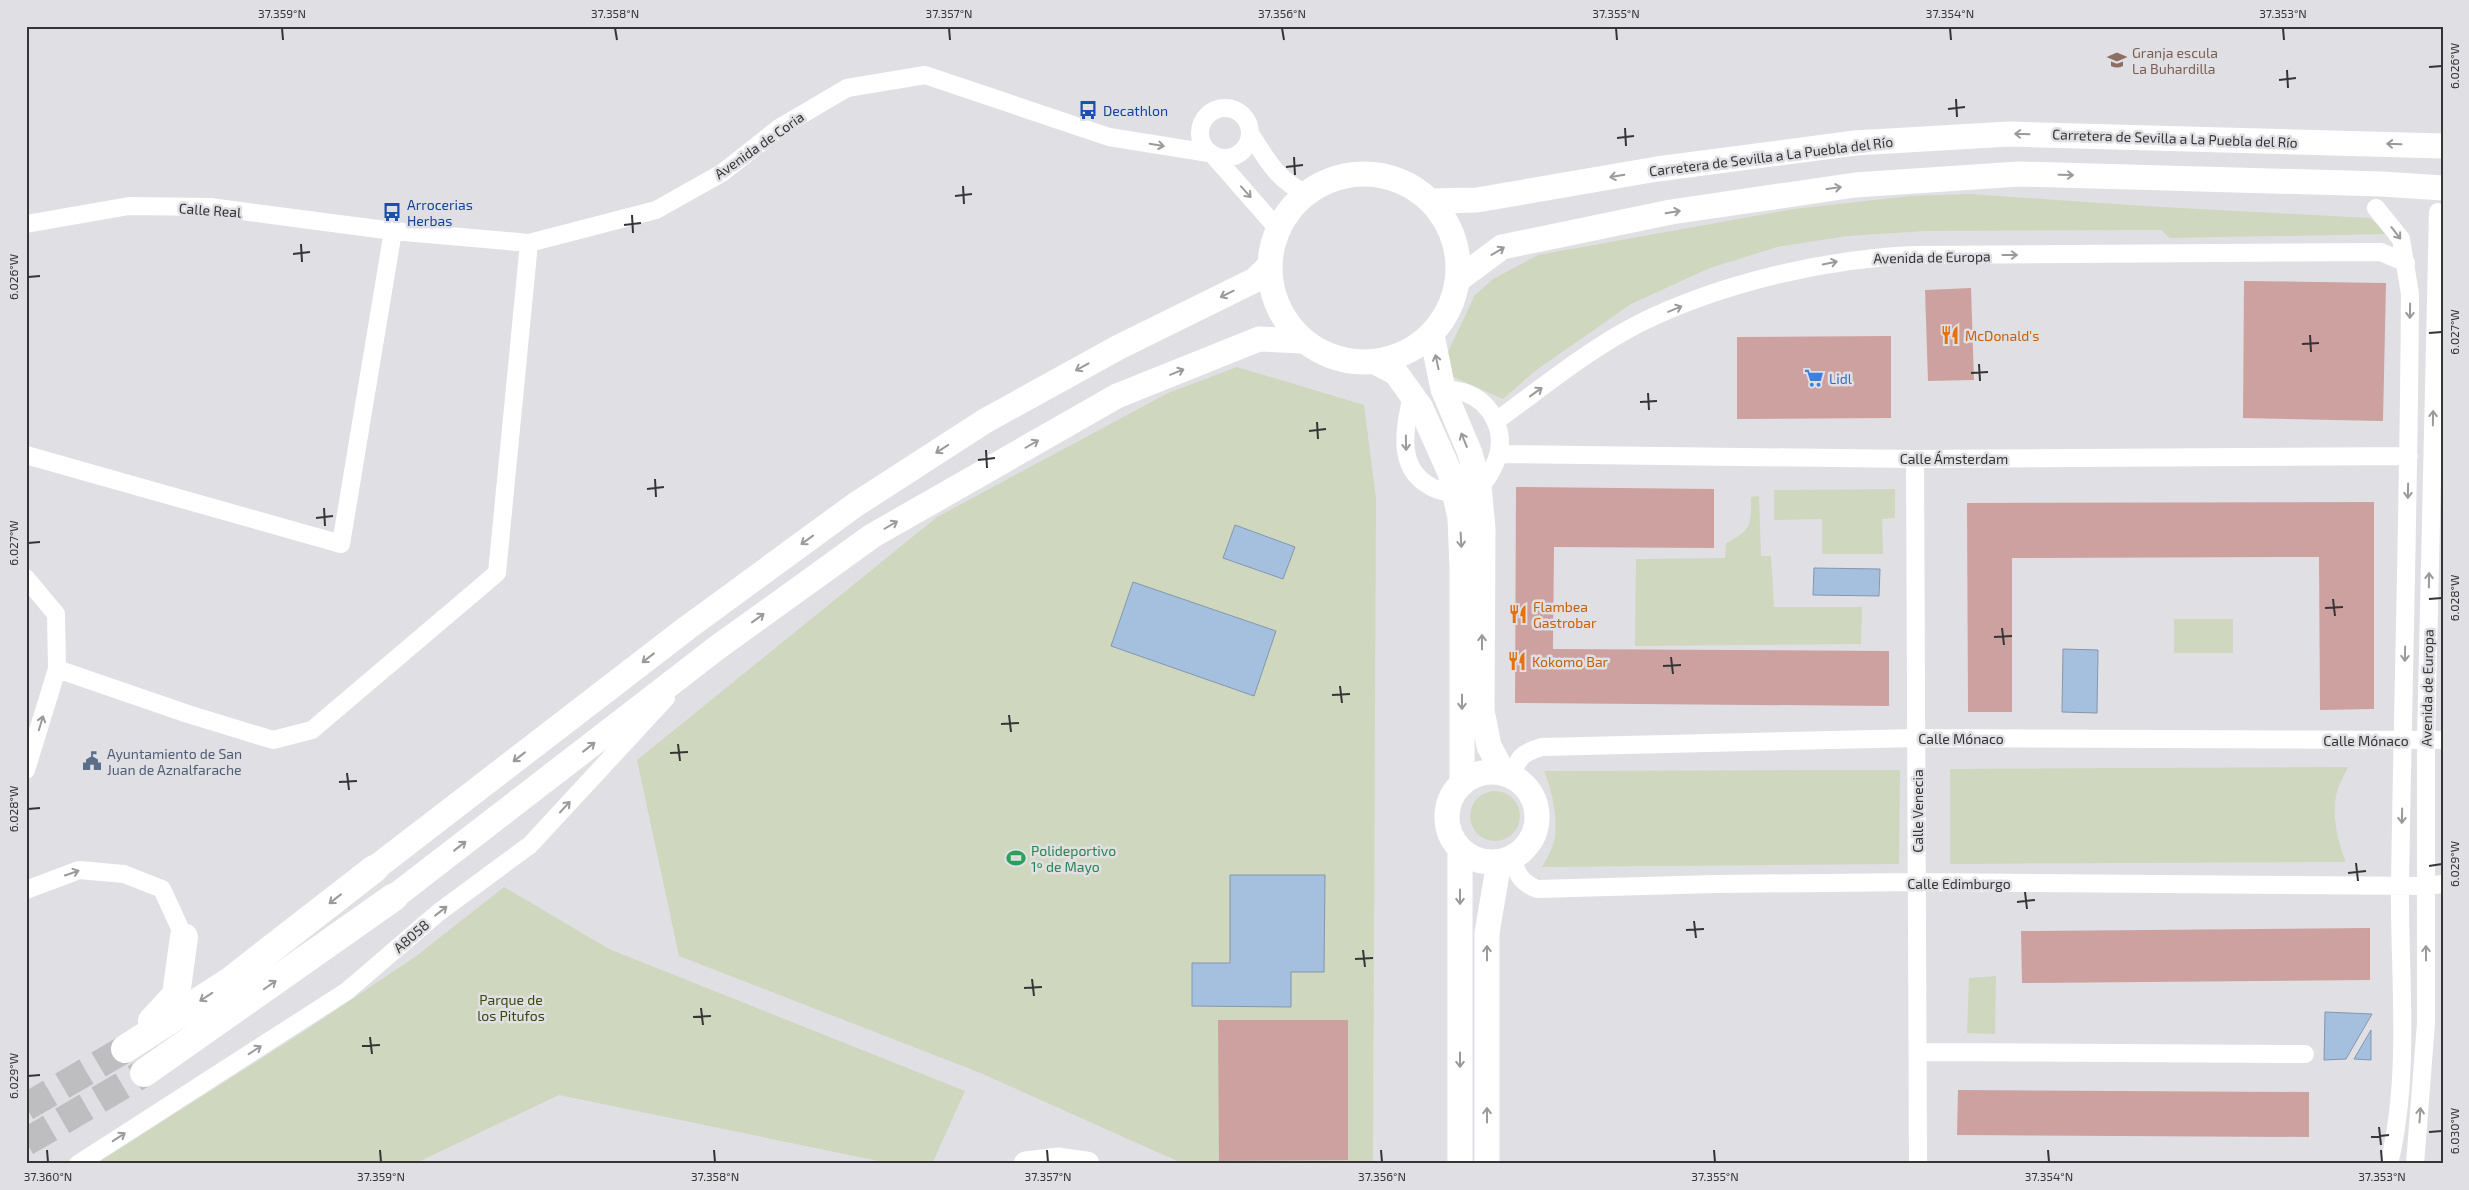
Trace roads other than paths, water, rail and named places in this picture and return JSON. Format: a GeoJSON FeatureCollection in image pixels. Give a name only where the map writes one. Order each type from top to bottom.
{"type":"FeatureCollection","features":[{"type":"Feature","properties":{"kind":"highway"},"geometry":{"type":"LineString","coordinates":[[184,937],[176,996],[126,1049],[230,981],[374,869]]}},
{"type":"Feature","properties":{"kind":"highway"},"geometry":{"type":"LineString","coordinates":[[144,1073],[394,897]]}},
{"type":"Feature","properties":{"kind":"main road","name":"Carretera de Sevilla a La Puebla del Río"},"geometry":{"type":"LineString","coordinates":[[1432,201],[1477,200],[1657,170],[1855,142],[1999,134],[2443,146]]}},
{"type":"Feature","properties":{"kind":"main road"},"geometry":{"type":"LineString","coordinates":[[1357,173],[1384,175],[1410,185],[1432,201],[1448,224],[1458,250],[1459,279],[1450,309],[1432,335],[1407,353],[1377,362],[1348,362],[1321,353],[1302,341],[1283,316],[1273,294],[1268,268],[1278,229],[1290,210],[1306,193],[1330,180],[1357,173]]}},
{"type":"Feature","properties":{"kind":"main road"},"geometry":{"type":"LineString","coordinates":[[1459,279],[1502,247],[1671,212],[1855,185],[2019,174],[2382,184],[2443,188]]}},
{"type":"Feature","properties":{"kind":"main road"},"geometry":{"type":"LineString","coordinates":[[374,869],[687,628],[855,505],[985,421],[1119,347],[1255,280],[1268,268]]}},
{"type":"Feature","properties":{"kind":"main road"},"geometry":{"type":"LineString","coordinates":[[1432,335],[1443,390],[1470,454],[1479,486],[1483,530],[1482,711],[1489,746],[1508,775],[1526,788],[1533,799],[1537,812],[1536,826],[1532,838],[1524,849],[1506,860],[1478,859],[1460,849],[1452,837],[1447,816],[1453,796],[1462,784],[1480,774],[1492,772],[1508,775]]}},
{"type":"Feature","properties":{"kind":"main road"},"geometry":{"type":"LineString","coordinates":[[394,897],[703,658],[872,536],[1117,396],[1259,339],[1302,341]]}},
{"type":"Feature","properties":{"kind":"main road"},"geometry":{"type":"LineString","coordinates":[[1377,362],[1396,373],[1421,408],[1446,465],[1460,518],[1462,567],[1462,784]]}},
{"type":"Feature","properties":{"kind":"main road"},"geometry":{"type":"LineString","coordinates":[[1460,849],[1460,1164]]}},
{"type":"Feature","properties":{"kind":"main road"},"geometry":{"type":"LineString","coordinates":[[1487,1164],[1487,933],[1506,860]]}},
{"type":"Feature","properties":{"kind":"main road"},"geometry":{"type":"LineString","coordinates":[[1026,1164],[1059,1160],[1087,1164]]}},
{"type":"Feature","properties":{"kind":"street","name":"Avenida de Coria"},"geometry":{"type":"LineString","coordinates":[[393,231],[529,243],[656,210],[722,173],[779,128],[847,88],[925,75],[1109,137],[1212,155]]}},
{"type":"Feature","properties":{"kind":"street"},"geometry":{"type":"LineString","coordinates":[[1278,229],[1202,145],[1199,134],[1201,122],[1208,113],[1218,108],[1233,108],[1243,114],[1249,124],[1251,135],[1276,172],[1290,187],[1306,193]]}},
{"type":"Feature","properties":{"kind":"street"},"geometry":{"type":"LineString","coordinates":[[1212,155],[1226,159],[1238,155],[1247,147],[1251,135]]}},
{"type":"Feature","properties":{"kind":"street","name":"Calle Real"},"geometry":{"type":"LineString","coordinates":[[26,224],[130,206],[210,207],[393,231]]}},
{"type":"Feature","properties":{"kind":"street","name":"Avenida de Europa"},"geometry":{"type":"LineString","coordinates":[[2376,208],[2401,239],[2410,294],[2409,456],[2400,886],[2402,1060],[2398,1110],[2389,1164]]}},
{"type":"Feature","properties":{"kind":"street","name":"Avenida de Europa"},"geometry":{"type":"LineString","coordinates":[[2416,1164],[2434,1022],[2438,212]]}},
{"type":"Feature","properties":{"kind":"street"},"geometry":{"type":"LineString","coordinates":[[26,455],[341,544],[393,231]]}},
{"type":"Feature","properties":{"kind":"street"},"geometry":{"type":"LineString","coordinates":[[57,669],[188,714],[274,740],[312,730],[497,573],[529,243]]}},
{"type":"Feature","properties":{"kind":"street","name":"Avenida de Europa"},"geometry":{"type":"LineString","coordinates":[[1496,421],[1584,357],[1641,323],[1742,285],[1846,260],[1914,255],[2381,252],[2406,263]]}},
{"type":"Feature","properties":{"kind":"street"},"geometry":{"type":"LineString","coordinates":[[1412,395],[1406,425],[1408,465],[1426,485],[1444,492],[1454,492],[1479,486],[1491,474],[1499,454],[1500,437],[1496,421],[1484,404],[1465,392],[1443,390]]}},
{"type":"Feature","properties":{"kind":"street","name":"Calle Ámsterdam"},"geometry":{"type":"LineString","coordinates":[[1499,454],[1915,459],[2409,456]]}},
{"type":"Feature","properties":{"kind":"street","name":"Calle Venecia"},"geometry":{"type":"LineString","coordinates":[[1915,459],[1918,1164]]}},
{"type":"Feature","properties":{"kind":"street"},"geometry":{"type":"LineString","coordinates":[[26,578],[56,614],[57,669],[26,770]]}},
{"type":"Feature","properties":{"kind":"street","name":"A8058"},"geometry":{"type":"LineString","coordinates":[[78,1164],[348,991],[439,912],[530,844],[703,658]]}},
{"type":"Feature","properties":{"kind":"street","name":"Calle Mónaco"},"geometry":{"type":"LineString","coordinates":[[1508,775],[1518,759],[1526,752],[1542,747],[1916,738],[2434,740]]}},
{"type":"Feature","properties":{"kind":"street","name":"Calle Edimburgo"},"geometry":{"type":"LineString","coordinates":[[1506,860],[1524,884],[1537,889],[1715,884],[1917,882],[2434,885]]}},
{"type":"Feature","properties":{"kind":"street"},"geometry":{"type":"LineString","coordinates":[[26,890],[79,870],[124,874],[162,889],[184,937]]}},
{"type":"Feature","properties":{"kind":"street"},"geometry":{"type":"LineString","coordinates":[[1918,1052],[2305,1054]]}},
{"type":"Feature","properties":{"kind":"water"},"geometry":{"type":"Polygon","coordinates":[[[1235,525],[1295,547],[1283,579],[1223,558],[1235,525]]]}},
{"type":"Feature","properties":{"kind":"water"},"geometry":{"type":"Polygon","coordinates":[[[1814,568],[1880,569],[1879,596],[1813,595],[1814,568]]]}},
{"type":"Feature","properties":{"kind":"water"},"geometry":{"type":"Polygon","coordinates":[[[1133,582],[1276,631],[1254,696],[1111,646],[1133,582]]]}},
{"type":"Feature","properties":{"kind":"water"},"geometry":{"type":"Polygon","coordinates":[[[2063,649],[2098,650],[2097,713],[2062,712],[2063,649]]]}},
{"type":"Feature","properties":{"kind":"water"},"geometry":{"type":"Polygon","coordinates":[[[1230,875],[1325,875],[1324,972],[1291,972],[1291,1007],[1192,1006],[1192,963],[1230,963],[1230,875]]]}},
{"type":"Feature","properties":{"kind":"water"},"geometry":{"type":"Polygon","coordinates":[[[2325,1012],[2372,1014],[2346,1059],[2324,1060],[2325,1012]]]}},
{"type":"Feature","properties":{"kind":"water"},"geometry":{"type":"Polygon","coordinates":[[[2371,1030],[2371,1060],[2354,1059],[2371,1030]]]}},
{"type":"Feature","properties":{"kind":"tunnel"},"geometry":{"type":"LineString","coordinates":[[26,1107],[125,1049]]}},
{"type":"Feature","properties":{"kind":"tunnel"},"geometry":{"type":"LineString","coordinates":[[26,1142],[144,1073]]}},
{"type":"Feature","properties":{"kind":"place","name":"Granja escula La Buhardilla"},"geometry":{"type":"Point","coordinates":[2117,60]}},
{"type":"Feature","properties":{"kind":"place","name":"Decathlon"},"geometry":{"type":"Point","coordinates":[1088,110]}},
{"type":"Feature","properties":{"kind":"place","name":"Arrocerias Herbas"},"geometry":{"type":"Point","coordinates":[392,212]}},
{"type":"Feature","properties":{"kind":"place","name":"McDonald's"},"geometry":{"type":"Point","coordinates":[1950,335]}},
{"type":"Feature","properties":{"kind":"place","name":"Lidl"},"geometry":{"type":"Point","coordinates":[1814,378]}},
{"type":"Feature","properties":{"kind":"place","name":"Flambea Gastrobar"},"geometry":{"type":"Point","coordinates":[1518,614]}},
{"type":"Feature","properties":{"kind":"place","name":"Kokomo Bar"},"geometry":{"type":"Point","coordinates":[1517,661]}},
{"type":"Feature","properties":{"kind":"place","name":"Ayuntamiento de San Juan de Aznalfarache"},"geometry":{"type":"Point","coordinates":[92,761]}},
{"type":"Feature","properties":{"kind":"place","name":"Polideportivo 1º de Mayo"},"geometry":{"type":"Point","coordinates":[1016,858]}},
{"type":"Feature","properties":{"kind":"park label","name":"Parque de los Pitufos"},"geometry":{"type":"Point","coordinates":[511,1008]}}]}
